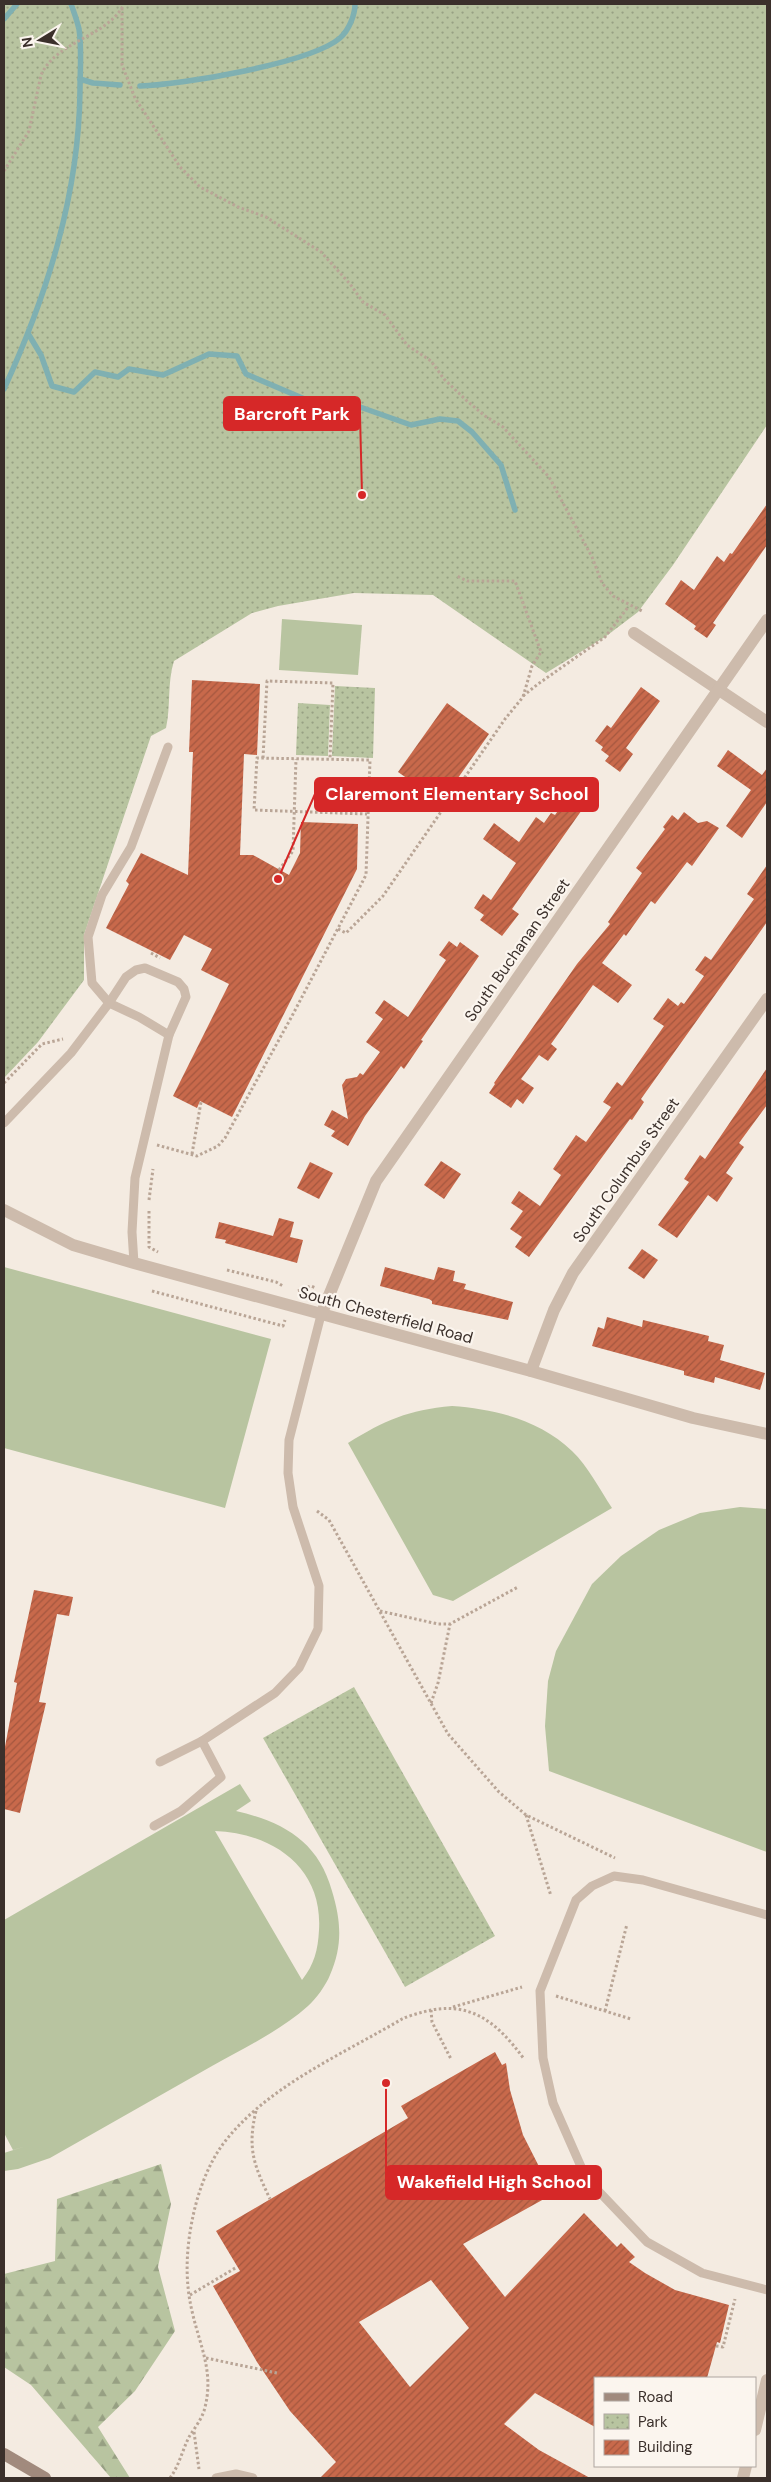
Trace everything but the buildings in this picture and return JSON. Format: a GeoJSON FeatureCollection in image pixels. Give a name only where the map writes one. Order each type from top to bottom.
{"type":"FeatureCollection","features":[{"type":"Feature","properties":{"kind":"main road"},"geometry":{"type":"LineString","coordinates":[[4,2454],[45,2478]]}},
{"type":"Feature","properties":{"kind":"street","name":"South Buchanan Street"},"geometry":{"type":"LineString","coordinates":[[321,1315],[376,1181],[767,620]]}},
{"type":"Feature","properties":{"kind":"street"},"geometry":{"type":"LineString","coordinates":[[634,633],[767,722]]}},
{"type":"Feature","properties":{"kind":"street","name":"South Columbus Street"},"geometry":{"type":"LineString","coordinates":[[531,1371],[554,1310],[573,1273],[767,999]]}},
{"type":"Feature","properties":{"kind":"street","name":"South Chesterfield Road"},"geometry":{"type":"LineString","coordinates":[[4,1210],[73,1245],[134,1264],[531,1371],[693,1418],[767,1434]]}},
{"type":"Feature","properties":{"kind":"street"},"geometry":{"type":"LineString","coordinates":[[756,2426],[767,2380]]}},
{"type":"Feature","properties":{"kind":"lane"},"geometry":{"type":"LineString","coordinates":[[168,747],[131,847],[102,895],[88,937],[92,982],[110,1004],[139,1017],[169,1035]]}},
{"type":"Feature","properties":{"kind":"lane"},"geometry":{"type":"LineString","coordinates":[[4,1123],[71,1053],[110,1004],[126,977],[136,970],[145,968],[178,982],[184,989],[186,997],[169,1035],[135,1178],[132,1232],[134,1264]]}},
{"type":"Feature","properties":{"kind":"lane"},"geometry":{"type":"LineString","coordinates":[[160,1762],[202,1741],[275,1693],[299,1668],[318,1629],[319,1586],[293,1507],[288,1472],[289,1440],[321,1315]]}},
{"type":"Feature","properties":{"kind":"lane"},"geometry":{"type":"LineString","coordinates":[[154,1826],[181,1811],[221,1776],[202,1741]]}},
{"type":"Feature","properties":{"kind":"lane"},"geometry":{"type":"LineString","coordinates":[[767,1915],[643,1880],[614,1876],[592,1886],[576,1900],[540,1991],[543,2058],[553,2103],[570,2146],[586,2178],[647,2242],[702,2273],[767,2290]]}},
{"type":"Feature","properties":{"kind":"lane"},"geometry":{"type":"LineString","coordinates":[[216,2478],[236,2474],[253,2478]]}},
{"type":"Feature","properties":{"kind":"path"},"geometry":{"type":"LineString","coordinates":[[4,171],[29,131],[41,75],[45,66],[53,57],[107,23],[124,4]]}},
{"type":"Feature","properties":{"kind":"path"},"geometry":{"type":"LineString","coordinates":[[122,8],[122,65],[135,98],[180,167],[200,187],[238,208],[266,217],[321,252],[350,284],[363,302],[386,315],[407,344],[431,361],[444,379],[467,401],[485,416],[504,426],[549,477],[592,557],[602,583],[613,596],[629,606],[642,611]]}},
{"type":"Feature","properties":{"kind":"path"},"geometry":{"type":"LineString","coordinates":[[458,576],[467,581],[515,581],[541,652],[532,666],[523,697]]}},
{"type":"Feature","properties":{"kind":"path"},"geometry":{"type":"LineString","coordinates":[[338,929],[346,933],[383,896],[505,718],[523,697],[538,684],[605,637],[629,606]]}},
{"type":"Feature","properties":{"kind":"path"},"geometry":{"type":"LineString","coordinates":[[263,758],[267,681],[333,683],[330,759]]}},
{"type":"Feature","properties":{"kind":"path"},"geometry":{"type":"LineString","coordinates":[[157,1145],[197,1156],[218,1146],[225,1138],[366,875],[370,760],[256,758],[254,810],[367,814]]}},
{"type":"Feature","properties":{"kind":"path"},"geometry":{"type":"LineString","coordinates":[[279,870],[293,851],[296,759]]}},
{"type":"Feature","properties":{"kind":"path"},"geometry":{"type":"LineString","coordinates":[[146,954],[154,952]]}},
{"type":"Feature","properties":{"kind":"path"},"geometry":{"type":"LineString","coordinates":[[4,1083],[42,1044],[65,1038]]}},
{"type":"Feature","properties":{"kind":"path"},"geometry":{"type":"LineString","coordinates":[[192,1154],[202,1102]]}},
{"type":"Feature","properties":{"kind":"path"},"geometry":{"type":"LineString","coordinates":[[219,1268],[276,1282],[288,1288]]}},
{"type":"Feature","properties":{"kind":"path"},"geometry":{"type":"LineString","coordinates":[[294,1292],[311,1286],[331,1291]]}},
{"type":"Feature","properties":{"kind":"path"},"geometry":{"type":"LineString","coordinates":[[152,1291],[283,1326]]}},
{"type":"Feature","properties":{"kind":"path"},"geometry":{"type":"LineString","coordinates":[[317,1511],[329,1520],[448,1734],[459,1747],[499,1792],[526,1815],[615,1858]]}},
{"type":"Feature","properties":{"kind":"path"},"geometry":{"type":"LineString","coordinates":[[379,1611],[438,1624],[450,1624],[518,1587]]}},
{"type":"Feature","properties":{"kind":"path"},"geometry":{"type":"LineString","coordinates":[[431,1703],[438,1683],[450,1624]]}},
{"type":"Feature","properties":{"kind":"path"},"geometry":{"type":"LineString","coordinates":[[526,1815],[551,1896]]}},
{"type":"Feature","properties":{"kind":"path"},"geometry":{"type":"LineString","coordinates":[[605,2011],[627,1924]]}},
{"type":"Feature","properties":{"kind":"path"},"geometry":{"type":"LineString","coordinates":[[170,2478],[204,2412],[209,2385],[206,2358],[186,2275],[189,2234],[195,2204],[210,2166],[223,2144],[256,2110],[300,2078],[406,2017],[431,2010],[452,2008],[522,1987]]}},
{"type":"Feature","properties":{"kind":"path"},"geometry":{"type":"LineString","coordinates":[[556,1996],[631,2019]]}},
{"type":"Feature","properties":{"kind":"path"},"geometry":{"type":"LineString","coordinates":[[452,2008],[472,2011],[491,2022],[512,2042],[524,2059]]}},
{"type":"Feature","properties":{"kind":"path"},"geometry":{"type":"LineString","coordinates":[[431,2010],[432,2022],[451,2059]]}},
{"type":"Feature","properties":{"kind":"path"},"geometry":{"type":"LineString","coordinates":[[256,2110],[250,2134],[254,2158],[270,2199]]}},
{"type":"Feature","properties":{"kind":"path"},"geometry":{"type":"LineString","coordinates":[[190,2295],[237,2267]]}},
{"type":"Feature","properties":{"kind":"path"},"geometry":{"type":"LineString","coordinates":[[716,2346],[723,2347],[735,2300]]}},
{"type":"Feature","properties":{"kind":"path"},"geometry":{"type":"LineString","coordinates":[[206,2358],[276,2373]]}},
{"type":"Feature","properties":{"kind":"path"},"geometry":{"type":"LineString","coordinates":[[194,2431],[199,2468]]}},
{"type":"Feature","properties":{"kind":"green space"},"geometry":{"type":"Polygon","coordinates":[[[4,4],[767,4],[767,425],[673,565],[638,612],[605,637],[546,673],[433,595],[354,593],[278,606],[252,613],[174,661],[170,678],[166,728],[151,736],[84,935],[84,980],[38,1042],[4,1078],[4,4]]]}},
{"type":"Feature","properties":{"kind":"green space"},"geometry":{"type":"Polygon","coordinates":[[[282,619],[362,625],[358,675],[279,670],[282,619]]]}},
{"type":"Feature","properties":{"kind":"green space"},"geometry":{"type":"Polygon","coordinates":[[[335,686],[375,688],[373,758],[332,756],[335,686]]]}},
{"type":"Feature","properties":{"kind":"green space"},"geometry":{"type":"Polygon","coordinates":[[[298,703],[330,705],[328,756],[296,755],[298,703]]]}},
{"type":"Feature","properties":{"kind":"green space"},"geometry":{"type":"Polygon","coordinates":[[[4,1267],[271,1339],[225,1508],[4,1448],[4,1267]]]}},
{"type":"Feature","properties":{"kind":"green space"},"geometry":{"type":"Polygon","coordinates":[[[452,1406],[500,1413],[546,1431],[578,1457],[612,1508],[453,1601],[433,1595],[348,1443],[397,1417],[422,1410],[452,1406]]]}},
{"type":"Feature","properties":{"kind":"green space"},"geometry":{"type":"Polygon","coordinates":[[[740,1507],[767,1509],[767,1852],[549,1771],[545,1726],[548,1681],[556,1651],[592,1584],[621,1556],[659,1530],[700,1513],[740,1507]]]}},
{"type":"Feature","properties":{"kind":"green space"},"geometry":{"type":"Polygon","coordinates":[[[354,1687],[495,1936],[405,1987],[263,1738],[354,1687]]]}},
{"type":"Feature","properties":{"kind":"green space"},"geometry":{"type":"Polygon","coordinates":[[[240,1784],[251,1801],[236,1811],[269,1821],[283,1828],[296,1836],[318,1859],[326,1874],[335,1902],[339,1923],[339,1943],[334,1964],[323,1987],[311,2003],[286,2023],[262,2039],[50,2158],[18,2169],[4,2171],[4,2153],[26,2146],[13,2150],[4,2133],[4,1920],[240,1784]],[[215,1831],[302,1980],[312,1963],[319,1930],[318,1908],[312,1888],[303,1872],[290,1858],[256,1838],[236,1833],[215,1831]]]}},
{"type":"Feature","properties":{"kind":"green space"},"geometry":{"type":"Polygon","coordinates":[[[161,2164],[171,2204],[158,2267],[175,2331],[135,2391],[98,2427],[130,2478],[111,2478],[31,2385],[4,2367],[4,2274],[55,2261],[57,2199],[161,2164]]]}},
{"type":"Feature","properties":{"kind":"waterway"},"geometry":{"type":"LineString","coordinates":[[4,19],[17,4]]}},
{"type":"Feature","properties":{"kind":"waterway"},"geometry":{"type":"LineString","coordinates":[[4,389],[20,353],[47,281],[58,244],[74,168],[78,129],[81,52],[79,29],[71,4]]}},
{"type":"Feature","properties":{"kind":"waterway"},"geometry":{"type":"LineString","coordinates":[[140,86],[214,77],[275,64],[302,56],[325,47],[340,38],[351,22],[355,4]]}},
{"type":"Feature","properties":{"kind":"waterway"},"geometry":{"type":"LineString","coordinates":[[80,79],[93,83],[120,85]]}},
{"type":"Feature","properties":{"kind":"waterway"},"geometry":{"type":"LineString","coordinates":[[29,335],[41,355],[52,386],[74,392],[95,372],[118,377],[129,369],[163,375],[209,354],[237,356],[246,374],[307,400],[343,401],[411,425],[440,419],[458,421],[472,432],[501,465],[515,510]]}},
{"type":"Feature","properties":{"kind":"place","name":"Barcroft Park"},"geometry":{"type":"Point","coordinates":[362,495]}},
{"type":"Feature","properties":{"kind":"place","name":"Claremont Elementary School"},"geometry":{"type":"Point","coordinates":[278,879]}},
{"type":"Feature","properties":{"kind":"place","name":"Wakefield High School"},"geometry":{"type":"Point","coordinates":[386,2083]}}]}
